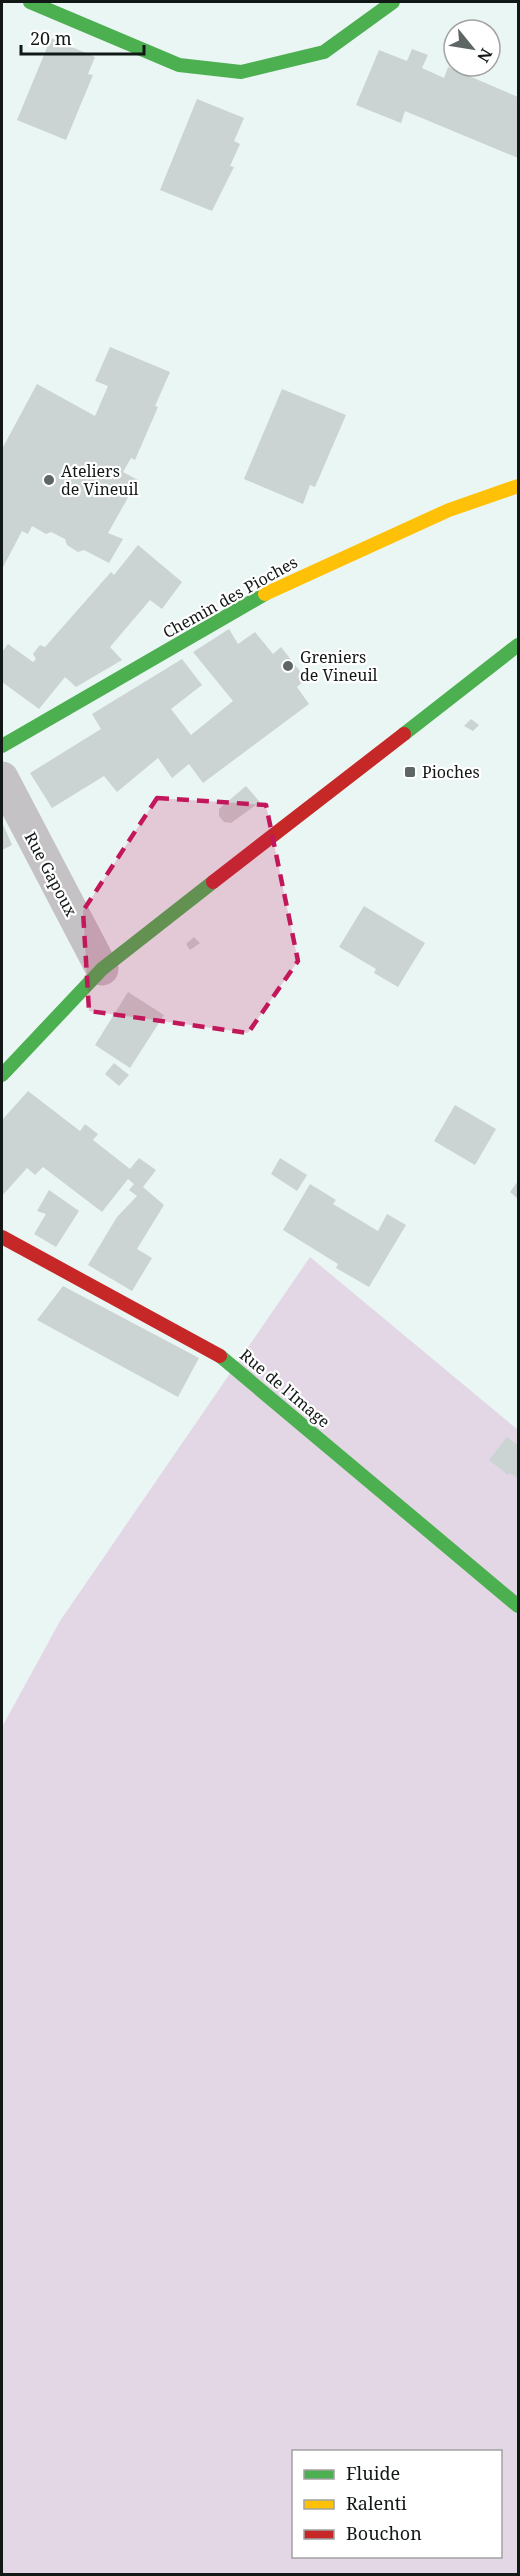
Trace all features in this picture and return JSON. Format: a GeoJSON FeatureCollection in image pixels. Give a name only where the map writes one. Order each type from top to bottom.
{"type":"FeatureCollection","features":[{"type":"Feature","properties":{"kind":"street"},"geometry":{"type":"LineString","coordinates":[[30,2],[179,65],[241,72],[324,52],[393,2]]}},
{"type":"Feature","properties":{"kind":"street","name":"Chemin des Pioches"},"geometry":{"type":"LineString","coordinates":[[2,746],[275,588],[449,510],[519,486]]}},
{"type":"Feature","properties":{"kind":"street"},"geometry":{"type":"LineString","coordinates":[[2,1075],[102,969],[519,645]]}},
{"type":"Feature","properties":{"kind":"street","name":"Rue Gapoux"},"geometry":{"type":"LineString","coordinates":[[2,778],[102,969]]}},
{"type":"Feature","properties":{"kind":"street","name":"Rue de l'Image"},"geometry":{"type":"LineString","coordinates":[[2,1237],[225,1359],[519,1606]]}},
{"type":"Feature","properties":{"kind":"highlighted area"},"geometry":{"type":"Polygon","coordinates":[[[157,798],[266,805],[298,961],[248,1033],[89,1011],[83,911],[157,798]]]}},
{"type":"Feature","properties":{"kind":"shaded area"},"geometry":{"type":"Polygon","coordinates":[[[310,1257],[518,1430],[518,2574],[2,2574],[2,1727],[60,1621],[310,1257]]]}},
{"type":"Feature","properties":{"kind":"building"},"geometry":{"type":"Polygon","coordinates":[[[51,38],[95,57],[88,74],[93,75],[66,140],[17,120],[51,38]]]}},
{"type":"Feature","properties":{"kind":"building"},"geometry":{"type":"Polygon","coordinates":[[[412,49],[428,55],[422,68],[442,78],[474,78],[518,97],[518,158],[405,111],[401,123],[356,105],[379,50],[407,61],[412,49]]]}},
{"type":"Feature","properties":{"kind":"building"},"geometry":{"type":"Polygon","coordinates":[[[197,99],[244,118],[234,141],[240,144],[230,166],[234,167],[212,211],[160,190],[197,99]]]}},
{"type":"Feature","properties":{"kind":"building"},"geometry":{"type":"Polygon","coordinates":[[[110,347],[170,372],[135,460],[131,458],[123,472],[138,480],[108,533],[123,539],[109,563],[84,550],[78,552],[67,545],[65,539],[51,532],[46,534],[32,526],[28,534],[22,531],[2,569],[2,449],[37,384],[95,416],[108,386],[95,381],[110,347]]]}},
{"type":"Feature","properties":{"kind":"building"},"geometry":{"type":"Polygon","coordinates":[[[282,389],[346,415],[315,487],[310,485],[303,504],[244,479],[282,389]]]}},
{"type":"Feature","properties":{"kind":"building"},"geometry":{"type":"Polygon","coordinates":[[[138,545],[182,582],[162,609],[150,600],[110,647],[122,660],[76,687],[65,677],[39,709],[2,682],[2,652],[8,644],[33,662],[36,659],[33,654],[40,645],[45,647],[111,572],[114,575],[138,545]]]}},
{"type":"Feature","properties":{"kind":"building"},"geometry":{"type":"Polygon","coordinates":[[[229,629],[238,644],[255,632],[273,654],[281,647],[306,679],[297,687],[309,704],[203,783],[189,764],[172,778],[158,758],[117,792],[104,776],[52,808],[30,773],[101,729],[92,714],[182,659],[202,685],[171,709],[191,735],[233,701],[193,652],[229,629]]]}},
{"type":"Feature","properties":{"kind":"building"},"geometry":{"type":"Polygon","coordinates":[[[471,719],[479,725],[473,731],[464,726],[471,719]]]}},
{"type":"Feature","properties":{"kind":"building"},"geometry":{"type":"Polygon","coordinates":[[[246,786],[260,802],[231,823],[224,822],[219,816],[219,809],[246,786]]]}},
{"type":"Feature","properties":{"kind":"building"},"geometry":{"type":"Polygon","coordinates":[[[2,822],[12,845],[2,850],[2,822]]]}},
{"type":"Feature","properties":{"kind":"building"},"geometry":{"type":"Polygon","coordinates":[[[364,906],[425,943],[398,987],[374,973],[376,969],[339,947],[364,906]]]}},
{"type":"Feature","properties":{"kind":"building"},"geometry":{"type":"Polygon","coordinates":[[[194,937],[200,943],[190,950],[186,944],[194,937]]]}},
{"type":"Feature","properties":{"kind":"building"},"geometry":{"type":"Polygon","coordinates":[[[128,992],[164,1015],[130,1068],[95,1045],[128,992]]]}},
{"type":"Feature","properties":{"kind":"building"},"geometry":{"type":"Polygon","coordinates":[[[114,1063],[129,1075],[119,1086],[105,1074],[114,1063]]]}},
{"type":"Feature","properties":{"kind":"building"},"geometry":{"type":"Polygon","coordinates":[[[28,1091],[80,1131],[85,1124],[98,1134],[93,1140],[130,1169],[139,1158],[156,1170],[143,1187],[164,1205],[137,1249],[152,1258],[132,1291],[88,1265],[117,1217],[137,1196],[129,1190],[134,1184],[128,1179],[102,1212],[43,1167],[35,1175],[27,1168],[2,1196],[2,1120],[28,1091]]]}},
{"type":"Feature","properties":{"kind":"building"},"geometry":{"type":"Polygon","coordinates":[[[455,1105],[496,1129],[475,1165],[434,1141],[455,1105]]]}},
{"type":"Feature","properties":{"kind":"building"},"geometry":{"type":"Polygon","coordinates":[[[280,1158],[307,1175],[297,1191],[271,1174],[280,1158]]]}},
{"type":"Feature","properties":{"kind":"building"},"geometry":{"type":"Polygon","coordinates":[[[518,1181],[518,1199],[510,1192],[518,1181]]]}},
{"type":"Feature","properties":{"kind":"building"},"geometry":{"type":"Polygon","coordinates":[[[310,1184],[336,1200],[333,1204],[378,1231],[387,1214],[406,1225],[369,1287],[336,1268],[338,1264],[283,1230],[310,1184]]]}},
{"type":"Feature","properties":{"kind":"building"},"geometry":{"type":"Polygon","coordinates":[[[49,1190],[79,1211],[56,1247],[34,1234],[46,1214],[37,1211],[49,1190]]]}},
{"type":"Feature","properties":{"kind":"building"},"geometry":{"type":"Polygon","coordinates":[[[63,1286],[199,1358],[178,1397],[37,1320],[63,1286]]]}},
{"type":"Feature","properties":{"kind":"building"},"geometry":{"type":"Polygon","coordinates":[[[507,1437],[518,1445],[518,1479],[510,1473],[508,1475],[489,1460],[507,1437]]]}},
{"type":"Feature","properties":{"kind":"traffic: fast"},"geometry":{"type":"LineString","coordinates":[[30,2],[179,65],[241,72],[324,52],[393,2]]}},
{"type":"Feature","properties":{"kind":"traffic: fast"},"geometry":{"type":"LineString","coordinates":[[2,746],[265,594]]}},
{"type":"Feature","properties":{"kind":"traffic: fast"},"geometry":{"type":"LineString","coordinates":[[404,734],[518,645]]}},
{"type":"Feature","properties":{"kind":"traffic: fast"},"geometry":{"type":"LineString","coordinates":[[2,1075],[102,969],[213,882]]}},
{"type":"Feature","properties":{"kind":"traffic: fast"},"geometry":{"type":"LineString","coordinates":[[220,1356],[518,1606]]}},
{"type":"Feature","properties":{"kind":"traffic: slow"},"geometry":{"type":"LineString","coordinates":[[265,594],[449,510],[518,486]]}},
{"type":"Feature","properties":{"kind":"traffic: jam"},"geometry":{"type":"LineString","coordinates":[[213,882],[404,734]]}},
{"type":"Feature","properties":{"kind":"traffic: jam"},"geometry":{"type":"LineString","coordinates":[[2,1237],[220,1356]]}},
{"type":"Feature","properties":{"kind":"place","name":"Ateliers de Vineuil"},"geometry":{"type":"Point","coordinates":[49,480]}},
{"type":"Feature","properties":{"kind":"place","name":"Greniers de Vineuil"},"geometry":{"type":"Point","coordinates":[288,666]}},
{"type":"Feature","properties":{"kind":"place","name":"Pioches"},"geometry":{"type":"Point","coordinates":[410,772]}}]}
